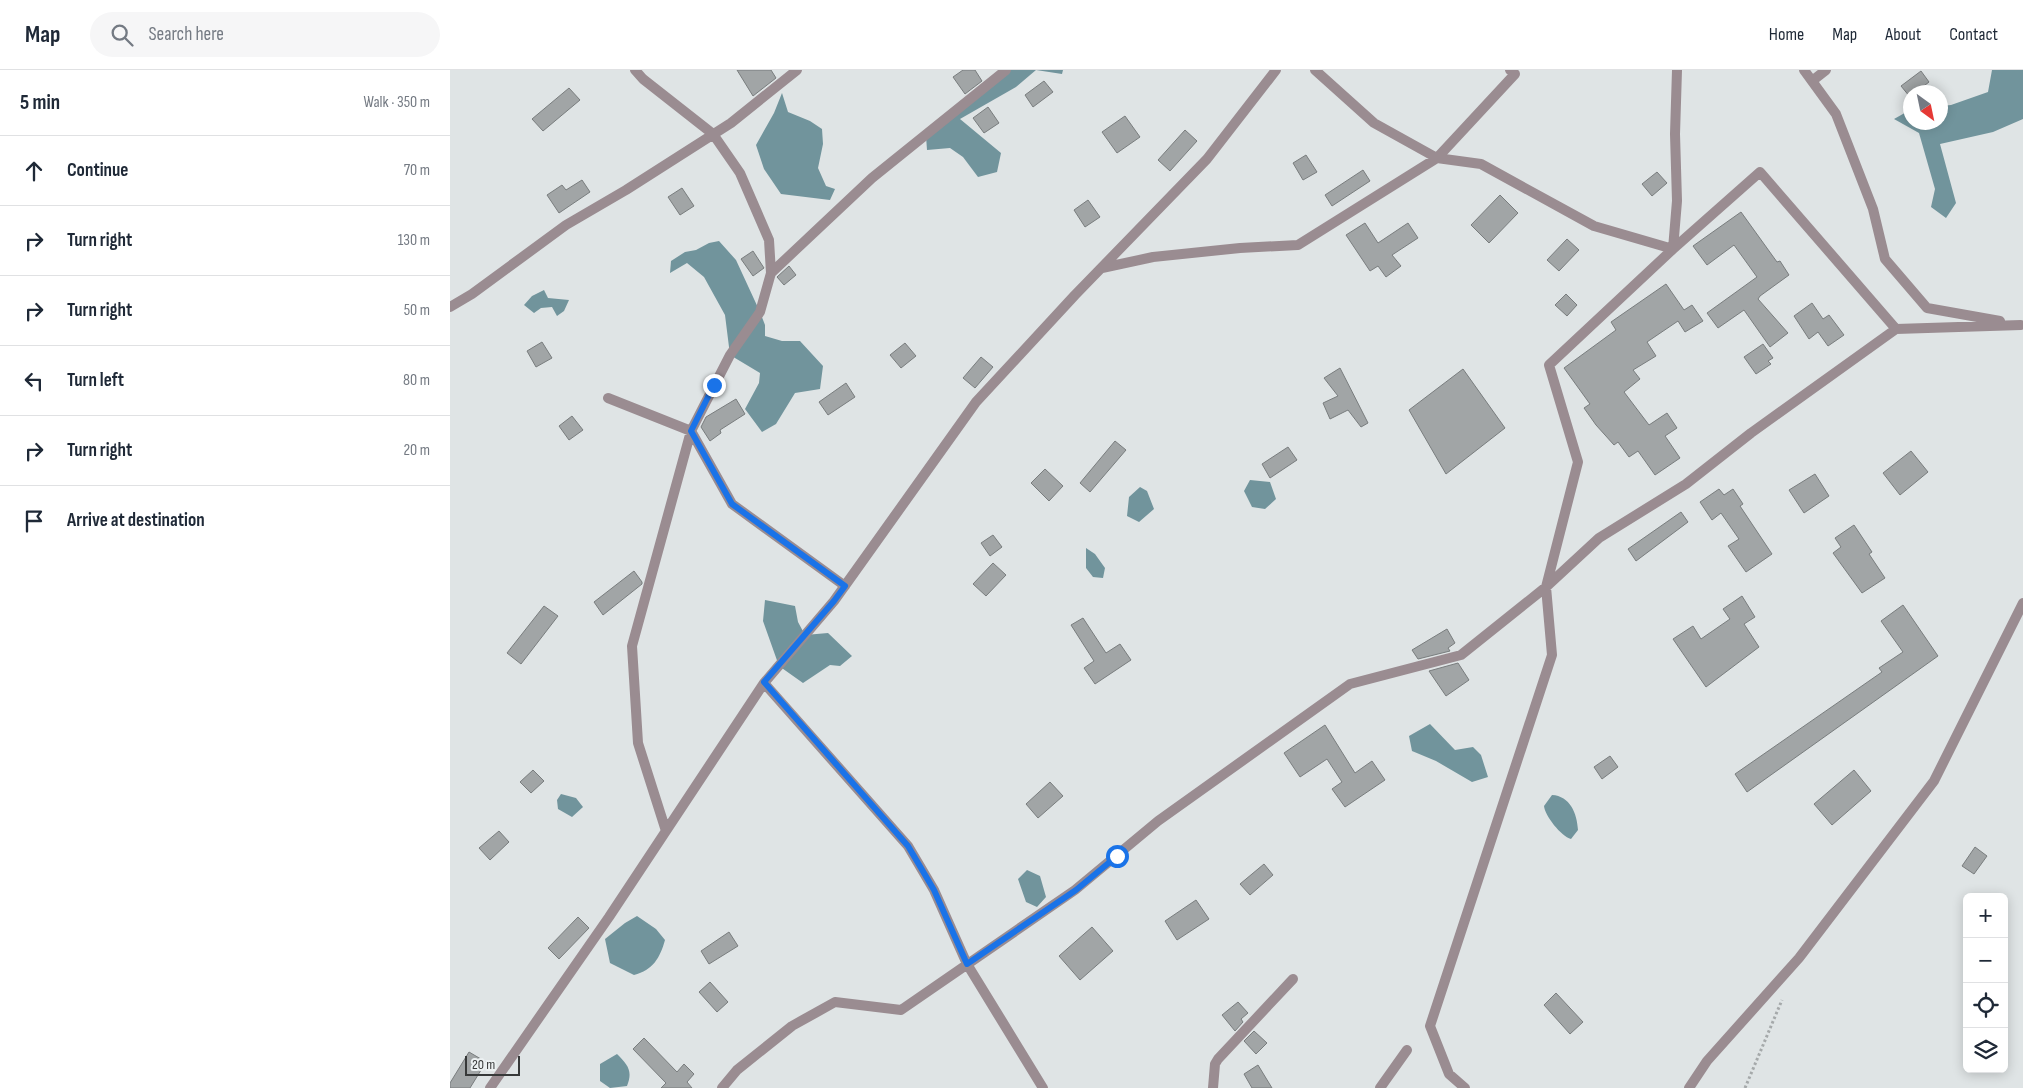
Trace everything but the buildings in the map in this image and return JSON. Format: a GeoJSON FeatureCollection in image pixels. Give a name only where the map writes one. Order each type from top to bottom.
{"type":"FeatureCollection","features":[{"type":"Feature","properties":{"kind":"street"},"geometry":{"type":"LineString","coordinates":[[635,70],[643,79],[713,134],[740,173],[769,240],[771,272],[760,312],[730,355],[691,431],[632,646],[638,744],[666,831]]}},
{"type":"Feature","properties":{"kind":"street"},"geometry":{"type":"LineString","coordinates":[[450,307],[472,294],[566,225],[626,190],[731,123],[797,70]]}},
{"type":"Feature","properties":{"kind":"street"},"geometry":{"type":"LineString","coordinates":[[771,272],[872,178],[1006,70]]}},
{"type":"Feature","properties":{"kind":"street"},"geometry":{"type":"LineString","coordinates":[[491,1088],[666,831],[764,682],[834,601],[976,402],[1207,159],[1276,70]]}},
{"type":"Feature","properties":{"kind":"street"},"geometry":{"type":"LineString","coordinates":[[1315,70],[1374,124],[1437,158],[1481,164],[1594,226],[1673,249]]}},
{"type":"Feature","properties":{"kind":"street"},"geometry":{"type":"LineString","coordinates":[[1102,268],[1153,258],[1240,248],[1298,245],[1437,158],[1515,74],[1510,70]]}},
{"type":"Feature","properties":{"kind":"street"},"geometry":{"type":"LineString","coordinates":[[1673,249],[1677,202],[1675,134],[1677,70]]}},
{"type":"Feature","properties":{"kind":"street"},"geometry":{"type":"LineString","coordinates":[[1804,70],[1836,114],[1873,209],[1885,259],[1927,308],[2022,325]]}},
{"type":"Feature","properties":{"kind":"street"},"geometry":{"type":"LineString","coordinates":[[1812,81],[1826,70]]}},
{"type":"Feature","properties":{"kind":"street"},"geometry":{"type":"LineString","coordinates":[[1465,1088],[1449,1074],[1430,1026],[1552,655],[1546,587],[1578,462],[1549,365],[1673,249],[1760,172],[1896,328]]}},
{"type":"Feature","properties":{"kind":"street"},"geometry":{"type":"LineString","coordinates":[[722,1088],[736,1070],[792,1026],[835,1002],[901,1010],[1076,890],[1158,821],[1350,684],[1461,655],[1546,587],[1599,538],[1686,484],[1751,433],[1896,328],[2022,325]]}},
{"type":"Feature","properties":{"kind":"street"},"geometry":{"type":"LineString","coordinates":[[608,398],[691,431],[732,504],[845,586]]}},
{"type":"Feature","properties":{"kind":"street"},"geometry":{"type":"LineString","coordinates":[[1689,1088],[1707,1062],[1799,958],[1934,781],[2023,603]]}},
{"type":"Feature","properties":{"kind":"street"},"geometry":{"type":"LineString","coordinates":[[764,682],[908,846],[934,890],[967,964],[1042,1088]]}},
{"type":"Feature","properties":{"kind":"street"},"geometry":{"type":"LineString","coordinates":[[1213,1088],[1215,1064],[1218,1059],[1293,979]]}},
{"type":"Feature","properties":{"kind":"street"},"geometry":{"type":"LineString","coordinates":[[1380,1088],[1407,1050]]}},
{"type":"Feature","properties":{"kind":"path"},"geometry":{"type":"LineString","coordinates":[[1745,1088],[1785,993]]}},
{"type":"Feature","properties":{"kind":"water"},"geometry":{"type":"Polygon","coordinates":[[[1006,70],[1036,70],[1016,87],[960,119],[1001,153],[997,172],[978,177],[963,157],[950,148],[927,150],[926,136],[1006,70]]]}},
{"type":"Feature","properties":{"kind":"water"},"geometry":{"type":"Polygon","coordinates":[[[1036,70],[1063,70],[1062,74],[1036,70]]]}},
{"type":"Feature","properties":{"kind":"water"},"geometry":{"type":"Polygon","coordinates":[[[1992,70],[2023,70],[2023,119],[1993,132],[1940,144],[1956,203],[1946,218],[1931,207],[1935,189],[1919,133],[1914,130],[1948,130],[1948,105],[1988,92],[1992,70]]]}},
{"type":"Feature","properties":{"kind":"water"},"geometry":{"type":"Polygon","coordinates":[[[782,93],[788,112],[810,121],[822,129],[823,144],[818,168],[826,186],[835,189],[830,200],[781,194],[764,169],[756,145],[774,113],[782,93]]]}},
{"type":"Feature","properties":{"kind":"water"},"geometry":{"type":"Polygon","coordinates":[[[1903,114],[1903,124],[1894,119],[1903,114]]]}},
{"type":"Feature","properties":{"kind":"water"},"geometry":{"type":"Polygon","coordinates":[[[719,241],[736,260],[765,325],[765,336],[782,341],[800,341],[823,366],[820,389],[795,393],[776,424],[762,432],[745,409],[759,383],[760,373],[730,355],[725,315],[704,277],[687,263],[670,273],[671,261],[685,252],[719,241]]]}},
{"type":"Feature","properties":{"kind":"water"},"geometry":{"type":"Polygon","coordinates":[[[544,290],[548,298],[569,300],[564,311],[557,316],[552,307],[541,308],[534,313],[524,305],[532,296],[544,290]]]}},
{"type":"Feature","properties":{"kind":"water"},"geometry":{"type":"Polygon","coordinates":[[[1250,480],[1270,482],[1276,499],[1265,509],[1252,507],[1244,491],[1250,480]]]}},
{"type":"Feature","properties":{"kind":"water"},"geometry":{"type":"Polygon","coordinates":[[[1140,487],[1147,491],[1154,509],[1139,522],[1127,516],[1129,497],[1140,487]]]}},
{"type":"Feature","properties":{"kind":"water"},"geometry":{"type":"Polygon","coordinates":[[[1086,548],[1095,554],[1105,568],[1103,578],[1093,577],[1086,568],[1086,548]]]}},
{"type":"Feature","properties":{"kind":"water"},"geometry":{"type":"Polygon","coordinates":[[[765,600],[795,606],[798,622],[805,635],[828,633],[852,656],[840,666],[830,665],[803,683],[779,666],[763,621],[765,600]]]}},
{"type":"Feature","properties":{"kind":"water"},"geometry":{"type":"Polygon","coordinates":[[[1430,724],[1455,750],[1473,747],[1481,755],[1488,777],[1472,782],[1436,761],[1412,751],[1409,736],[1430,724]]]}},
{"type":"Feature","properties":{"kind":"water"},"geometry":{"type":"Polygon","coordinates":[[[561,794],[576,798],[583,807],[572,817],[558,809],[557,800],[561,794]]]}},
{"type":"Feature","properties":{"kind":"water"},"geometry":{"type":"Polygon","coordinates":[[[1552,795],[1564,798],[1574,812],[1578,830],[1571,839],[1558,830],[1545,810],[1544,806],[1552,795]]]}},
{"type":"Feature","properties":{"kind":"water"},"geometry":{"type":"Polygon","coordinates":[[[1027,870],[1040,876],[1046,897],[1037,907],[1026,902],[1018,879],[1027,870]]]}},
{"type":"Feature","properties":{"kind":"water"},"geometry":{"type":"Polygon","coordinates":[[[637,916],[656,929],[665,940],[655,962],[646,970],[634,975],[610,963],[605,939],[637,916]]]}},
{"type":"Feature","properties":{"kind":"water"},"geometry":{"type":"Polygon","coordinates":[[[617,1054],[628,1068],[629,1081],[627,1086],[610,1088],[600,1081],[600,1064],[617,1054]]]}},
{"type":"Feature","properties":{"kind":"route"},"geometry":{"type":"LineString","coordinates":[[714,385],[691,431],[732,504],[845,586],[764,682],[908,846],[934,890],[967,964],[1076,890],[1117,856]]}}]}
